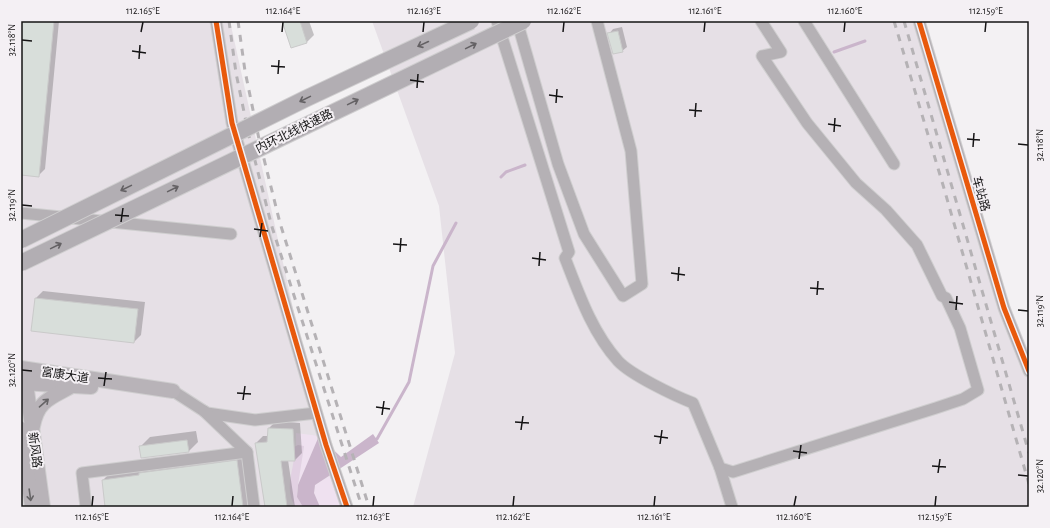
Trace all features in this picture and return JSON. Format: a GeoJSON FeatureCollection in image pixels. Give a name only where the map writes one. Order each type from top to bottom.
{"type":"FeatureCollection","features":[{"type":"Feature","properties":{"kind":"highway","name":"内环北线快速路"},"geometry":{"type":"LineString","coordinates":[[21,240],[305,99],[471,21]]}},
{"type":"Feature","properties":{"kind":"highway","name":"内环北线快速路"},"geometry":{"type":"LineString","coordinates":[[21,263],[524,21]]}},
{"type":"Feature","properties":{"kind":"main road","name":"新风路"},"geometry":{"type":"LineString","coordinates":[[24,368],[24,432],[32,507]]}},
{"type":"Feature","properties":{"kind":"main road","name":"富康大道"},"geometry":{"type":"LineString","coordinates":[[24,368],[173,391]]}},
{"type":"Feature","properties":{"kind":"main road","name":"富康大道"},"geometry":{"type":"LineString","coordinates":[[23,383],[173,391]]}},
{"type":"Feature","properties":{"kind":"main road"},"geometry":{"type":"LineString","coordinates":[[24,432],[43,402],[72,386]]}},
{"type":"Feature","properties":{"kind":"main road","name":"新风路"},"geometry":{"type":"LineString","coordinates":[[24,432],[43,507]]}},
{"type":"Feature","properties":{"kind":"street"},"geometry":{"type":"LineString","coordinates":[[216,21],[232,123],[316,413],[347,507]]}},
{"type":"Feature","properties":{"kind":"street"},"geometry":{"type":"LineString","coordinates":[[497,21],[569,252],[565,258],[588,318],[619,362],[645,380],[693,403],[720,468],[732,507]]}},
{"type":"Feature","properties":{"kind":"street"},"geometry":{"type":"LineString","coordinates":[[517,21],[558,164],[582,227],[623,296],[642,284],[631,151],[597,21]]}},
{"type":"Feature","properties":{"kind":"street"},"geometry":{"type":"LineString","coordinates":[[720,468],[733,472],[963,399],[978,390],[960,328],[946,298],[942,296],[917,244],[886,210],[856,183],[807,123],[762,56],[781,52],[761,21]]}},
{"type":"Feature","properties":{"kind":"street"},"geometry":{"type":"LineString","coordinates":[[804,21],[894,164]]}},
{"type":"Feature","properties":{"kind":"street","name":"车站路"},"geometry":{"type":"LineString","coordinates":[[919,21],[1004,308],[1029,371]]}},
{"type":"Feature","properties":{"kind":"street"},"geometry":{"type":"LineString","coordinates":[[21,213],[231,234]]}},
{"type":"Feature","properties":{"kind":"street"},"geometry":{"type":"LineString","coordinates":[[173,391],[207,413],[255,420],[316,413]]}},
{"type":"Feature","properties":{"kind":"street"},"geometry":{"type":"LineString","coordinates":[[201,409],[247,452],[254,507]]}},
{"type":"Feature","properties":{"kind":"street"},"geometry":{"type":"LineString","coordinates":[[86,507],[82,473],[247,452]]}},
{"type":"Feature","properties":{"kind":"shaded area"},"geometry":{"type":"Polygon","coordinates":[[[21,21],[230,21],[316,413],[347,507],[21,507],[21,21]]]}},
{"type":"Feature","properties":{"kind":"shaded area"},"geometry":{"type":"Polygon","coordinates":[[[372,21],[920,21],[1029,371],[1029,507],[413,507],[455,353],[439,206],[372,21]]]}},
{"type":"Feature","properties":{"kind":"shaded area"},"geometry":{"type":"Polygon","coordinates":[[[296,433],[319,436],[298,485],[304,446],[296,446],[296,433]]]}},
{"type":"Feature","properties":{"kind":"shaded area"},"geometry":{"type":"Polygon","coordinates":[[[373,434],[379,443],[315,485],[314,493],[320,507],[303,507],[297,497],[298,485],[319,436],[341,457],[373,434]]]}},
{"type":"Feature","properties":{"kind":"shaded area"},"geometry":{"type":"Polygon","coordinates":[[[298,445],[304,446],[297,491],[297,497],[303,507],[295,507],[290,491],[294,447],[298,445]]]}},
{"type":"Feature","properties":{"kind":"shaded area"},"geometry":{"type":"Polygon","coordinates":[[[333,474],[343,507],[320,507],[314,493],[315,485],[333,474]]]}},
{"type":"Feature","properties":{"kind":"building"},"geometry":{"type":"Polygon","coordinates":[[[21,21],[54,21],[39,177],[21,175],[21,21]]]}},
{"type":"Feature","properties":{"kind":"building"},"geometry":{"type":"Polygon","coordinates":[[[282,21],[300,21],[307,43],[291,48],[282,21]]]}},
{"type":"Feature","properties":{"kind":"building"},"geometry":{"type":"Polygon","coordinates":[[[618,31],[623,52],[613,54],[607,33],[618,31]]]}},
{"type":"Feature","properties":{"kind":"building"},"geometry":{"type":"Polygon","coordinates":[[[35,298],[138,309],[134,343],[31,331],[35,298]]]}},
{"type":"Feature","properties":{"kind":"building"},"geometry":{"type":"Polygon","coordinates":[[[268,428],[293,429],[295,461],[281,461],[287,507],[265,507],[255,443],[267,442],[268,428]]]}},
{"type":"Feature","properties":{"kind":"building"},"geometry":{"type":"Polygon","coordinates":[[[187,440],[189,452],[141,458],[139,446],[187,440]]]}},
{"type":"Feature","properties":{"kind":"building"},"geometry":{"type":"Polygon","coordinates":[[[237,460],[243,507],[105,507],[102,480],[139,475],[139,473],[237,460]]]}},
{"type":"Feature","properties":{"kind":"waterway"},"geometry":{"type":"LineString","coordinates":[[834,52],[865,41]]}},
{"type":"Feature","properties":{"kind":"waterway"},"geometry":{"type":"LineString","coordinates":[[501,177],[506,172],[525,165]]}},
{"type":"Feature","properties":{"kind":"waterway"},"geometry":{"type":"LineString","coordinates":[[373,440],[377,439],[409,382],[433,266],[456,223]]}},
{"type":"Feature","properties":{"kind":"railway"},"geometry":{"type":"LineString","coordinates":[[229,21],[236,73],[250,141],[272,227],[362,507]]}},
{"type":"Feature","properties":{"kind":"railway"},"geometry":{"type":"LineString","coordinates":[[238,21],[245,71],[259,139],[280,223],[369,507]]}},
{"type":"Feature","properties":{"kind":"railway"},"geometry":{"type":"LineString","coordinates":[[894,21],[1029,484]]}},
{"type":"Feature","properties":{"kind":"railway"},"geometry":{"type":"LineString","coordinates":[[904,21],[1029,453]]}},
{"type":"Feature","properties":{"kind":"cycle path"},"geometry":{"type":"LineString","coordinates":[[216,21],[232,123],[326,445],[347,507]]}},
{"type":"Feature","properties":{"kind":"cycle path"},"geometry":{"type":"LineString","coordinates":[[919,21],[1004,308],[1029,371]]}}]}
